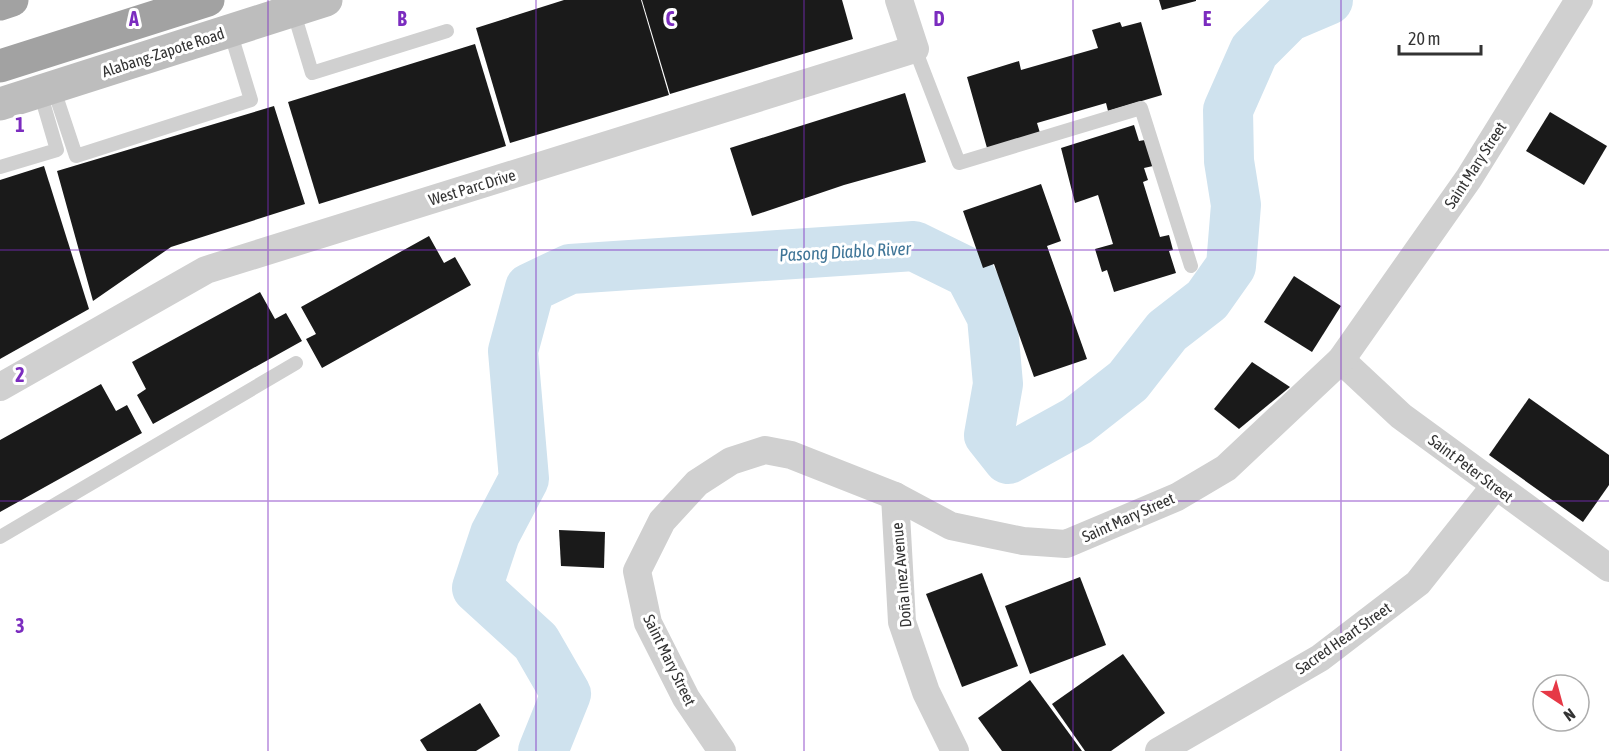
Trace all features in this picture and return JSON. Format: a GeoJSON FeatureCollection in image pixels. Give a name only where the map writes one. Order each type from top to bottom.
{"type":"FeatureCollection","features":[{"type":"Feature","properties":{"kind":"highway"},"geometry":{"type":"LineString","coordinates":[[0,4],[12,0]]}},
{"type":"Feature","properties":{"kind":"highway"},"geometry":{"type":"LineString","coordinates":[[0,66],[208,0]]}},
{"type":"Feature","properties":{"kind":"main road","name":"Alabang-Zapote Road"},"geometry":{"type":"LineString","coordinates":[[0,104],[326,0]]}},
{"type":"Feature","properties":{"kind":"street"},"geometry":{"type":"LineString","coordinates":[[899,0],[915,49]]}},
{"type":"Feature","properties":{"kind":"street","name":"Saint Mary Street"},"geometry":{"type":"LineString","coordinates":[[722,751],[686,698],[648,623],[637,571],[662,521],[697,483],[731,461],[765,450],[791,455],[895,496],[951,526],[1023,541],[1066,544],[1177,497],[1226,468],[1341,360],[1469,178],[1579,0]]}},
{"type":"Feature","properties":{"kind":"street","name":"West Parc Drive"},"geometry":{"type":"LineString","coordinates":[[0,387],[206,270],[915,49]]}},
{"type":"Feature","properties":{"kind":"street","name":"Saint Peter Street"},"geometry":{"type":"LineString","coordinates":[[1341,360],[1401,416],[1609,568]]}},
{"type":"Feature","properties":{"kind":"street","name":"Sacred Heart Street"},"geometry":{"type":"LineString","coordinates":[[1159,751],[1320,658],[1419,583],[1495,486]]}},
{"type":"Feature","properties":{"kind":"street","name":"Doña Inez Avenue"},"geometry":{"type":"LineString","coordinates":[[895,496],[903,622],[926,692],[956,751]]}},
{"type":"Feature","properties":{"kind":"lane"},"geometry":{"type":"LineString","coordinates":[[293,10],[312,73],[447,31]]}},
{"type":"Feature","properties":{"kind":"lane"},"geometry":{"type":"LineString","coordinates":[[47,89],[76,156],[250,99],[230,30]]}},
{"type":"Feature","properties":{"kind":"lane"},"geometry":{"type":"LineString","coordinates":[[915,49],[959,163],[1141,108],[1191,266]]}},
{"type":"Feature","properties":{"kind":"lane"},"geometry":{"type":"LineString","coordinates":[[0,167],[57,150],[47,89]]}},
{"type":"Feature","properties":{"kind":"lane"},"geometry":{"type":"LineString","coordinates":[[0,537],[296,363]]}},
{"type":"Feature","properties":{"kind":"building"},"geometry":{"type":"Polygon","coordinates":[[[564,0],[641,0],[669,95],[510,143],[476,28],[564,0]]]}},
{"type":"Feature","properties":{"kind":"building"},"geometry":{"type":"Polygon","coordinates":[[[642,0],[842,0],[853,39],[670,94],[642,0]]]}},
{"type":"Feature","properties":{"kind":"building"},"geometry":{"type":"Polygon","coordinates":[[[1159,0],[1196,0],[1196,1],[1162,10],[1159,0]]]}},
{"type":"Feature","properties":{"kind":"building"},"geometry":{"type":"Polygon","coordinates":[[[1120,22],[1122,27],[1141,22],[1162,95],[1108,111],[1106,103],[1037,123],[1040,133],[987,148],[967,77],[1019,61],[1021,70],[1098,48],[1092,30],[1120,22]]]}},
{"type":"Feature","properties":{"kind":"building"},"geometry":{"type":"Polygon","coordinates":[[[475,44],[506,146],[319,204],[288,102],[475,44]]]}},
{"type":"Feature","properties":{"kind":"building"},"geometry":{"type":"Polygon","coordinates":[[[905,93],[926,162],[844,185],[752,216],[730,148],[905,93]]]}},
{"type":"Feature","properties":{"kind":"building"},"geometry":{"type":"Polygon","coordinates":[[[274,106],[305,204],[171,247],[93,301],[57,171],[274,106]]]}},
{"type":"Feature","properties":{"kind":"building"},"geometry":{"type":"Polygon","coordinates":[[[1550,112],[1607,146],[1584,185],[1526,151],[1550,112]]]}},
{"type":"Feature","properties":{"kind":"building"},"geometry":{"type":"Polygon","coordinates":[[[1134,125],[1139,141],[1145,140],[1153,166],[1144,168],[1148,180],[1143,182],[1160,237],[1169,235],[1173,250],[1169,251],[1176,273],[1114,292],[1107,270],[1102,272],[1095,249],[1113,244],[1098,195],[1075,203],[1061,148],[1134,125]]]}},
{"type":"Feature","properties":{"kind":"building"},"geometry":{"type":"Polygon","coordinates":[[[44,166],[89,309],[0,359],[0,180],[44,166]]]}},
{"type":"Feature","properties":{"kind":"building"},"geometry":{"type":"Polygon","coordinates":[[[1041,184],[1061,241],[1047,246],[1087,359],[1034,377],[994,264],[983,268],[963,211],[1041,184]]]}},
{"type":"Feature","properties":{"kind":"building"},"geometry":{"type":"Polygon","coordinates":[[[429,236],[444,263],[455,257],[471,285],[322,368],[306,339],[316,334],[301,307],[429,236]]]}},
{"type":"Feature","properties":{"kind":"building"},"geometry":{"type":"Polygon","coordinates":[[[1294,276],[1341,306],[1312,352],[1264,322],[1294,276]]]}},
{"type":"Feature","properties":{"kind":"building"},"geometry":{"type":"Polygon","coordinates":[[[260,292],[275,319],[286,313],[302,341],[153,424],[137,395],[146,389],[132,362],[260,292]]]}},
{"type":"Feature","properties":{"kind":"building"},"geometry":{"type":"Polygon","coordinates":[[[1252,362],[1290,387],[1239,429],[1214,409],[1252,362]]]}},
{"type":"Feature","properties":{"kind":"building"},"geometry":{"type":"Polygon","coordinates":[[[101,384],[116,411],[127,405],[142,433],[0,512],[0,440],[101,384]]]}},
{"type":"Feature","properties":{"kind":"building"},"geometry":{"type":"Polygon","coordinates":[[[1529,398],[1609,455],[1609,485],[1583,522],[1489,455],[1529,398]]]}},
{"type":"Feature","properties":{"kind":"building"},"geometry":{"type":"Polygon","coordinates":[[[559,530],[605,532],[604,568],[561,566],[559,530]]]}},
{"type":"Feature","properties":{"kind":"building"},"geometry":{"type":"Polygon","coordinates":[[[982,573],[1018,666],[962,687],[926,594],[982,573]]]}},
{"type":"Feature","properties":{"kind":"building"},"geometry":{"type":"Polygon","coordinates":[[[1080,577],[1106,645],[1030,674],[1005,606],[1080,577]]]}},
{"type":"Feature","properties":{"kind":"building"},"geometry":{"type":"Polygon","coordinates":[[[1123,654],[1165,713],[1111,751],[1085,751],[1052,704],[1123,654]]]}},
{"type":"Feature","properties":{"kind":"building"},"geometry":{"type":"Polygon","coordinates":[[[1030,680],[1082,751],[1002,751],[978,718],[1030,680]]]}},
{"type":"Feature","properties":{"kind":"building"},"geometry":{"type":"Polygon","coordinates":[[[480,703],[500,736],[476,751],[427,751],[420,740],[480,703]]]}},
{"type":"Feature","properties":{"kind":"waterway","name":"Pasong Diablo River"},"geometry":{"type":"LineString","coordinates":[[543,751],[566,694],[536,642],[477,588],[495,534],[524,479],[513,351],[530,288],[570,269],[914,246],[969,273],[992,317],[998,384],[989,435],[1008,459],[1077,421],[1128,381],[1167,331],[1207,300],[1231,266],[1236,205],[1229,161],[1228,110],[1254,51],[1288,17],[1328,0]]}}]}
